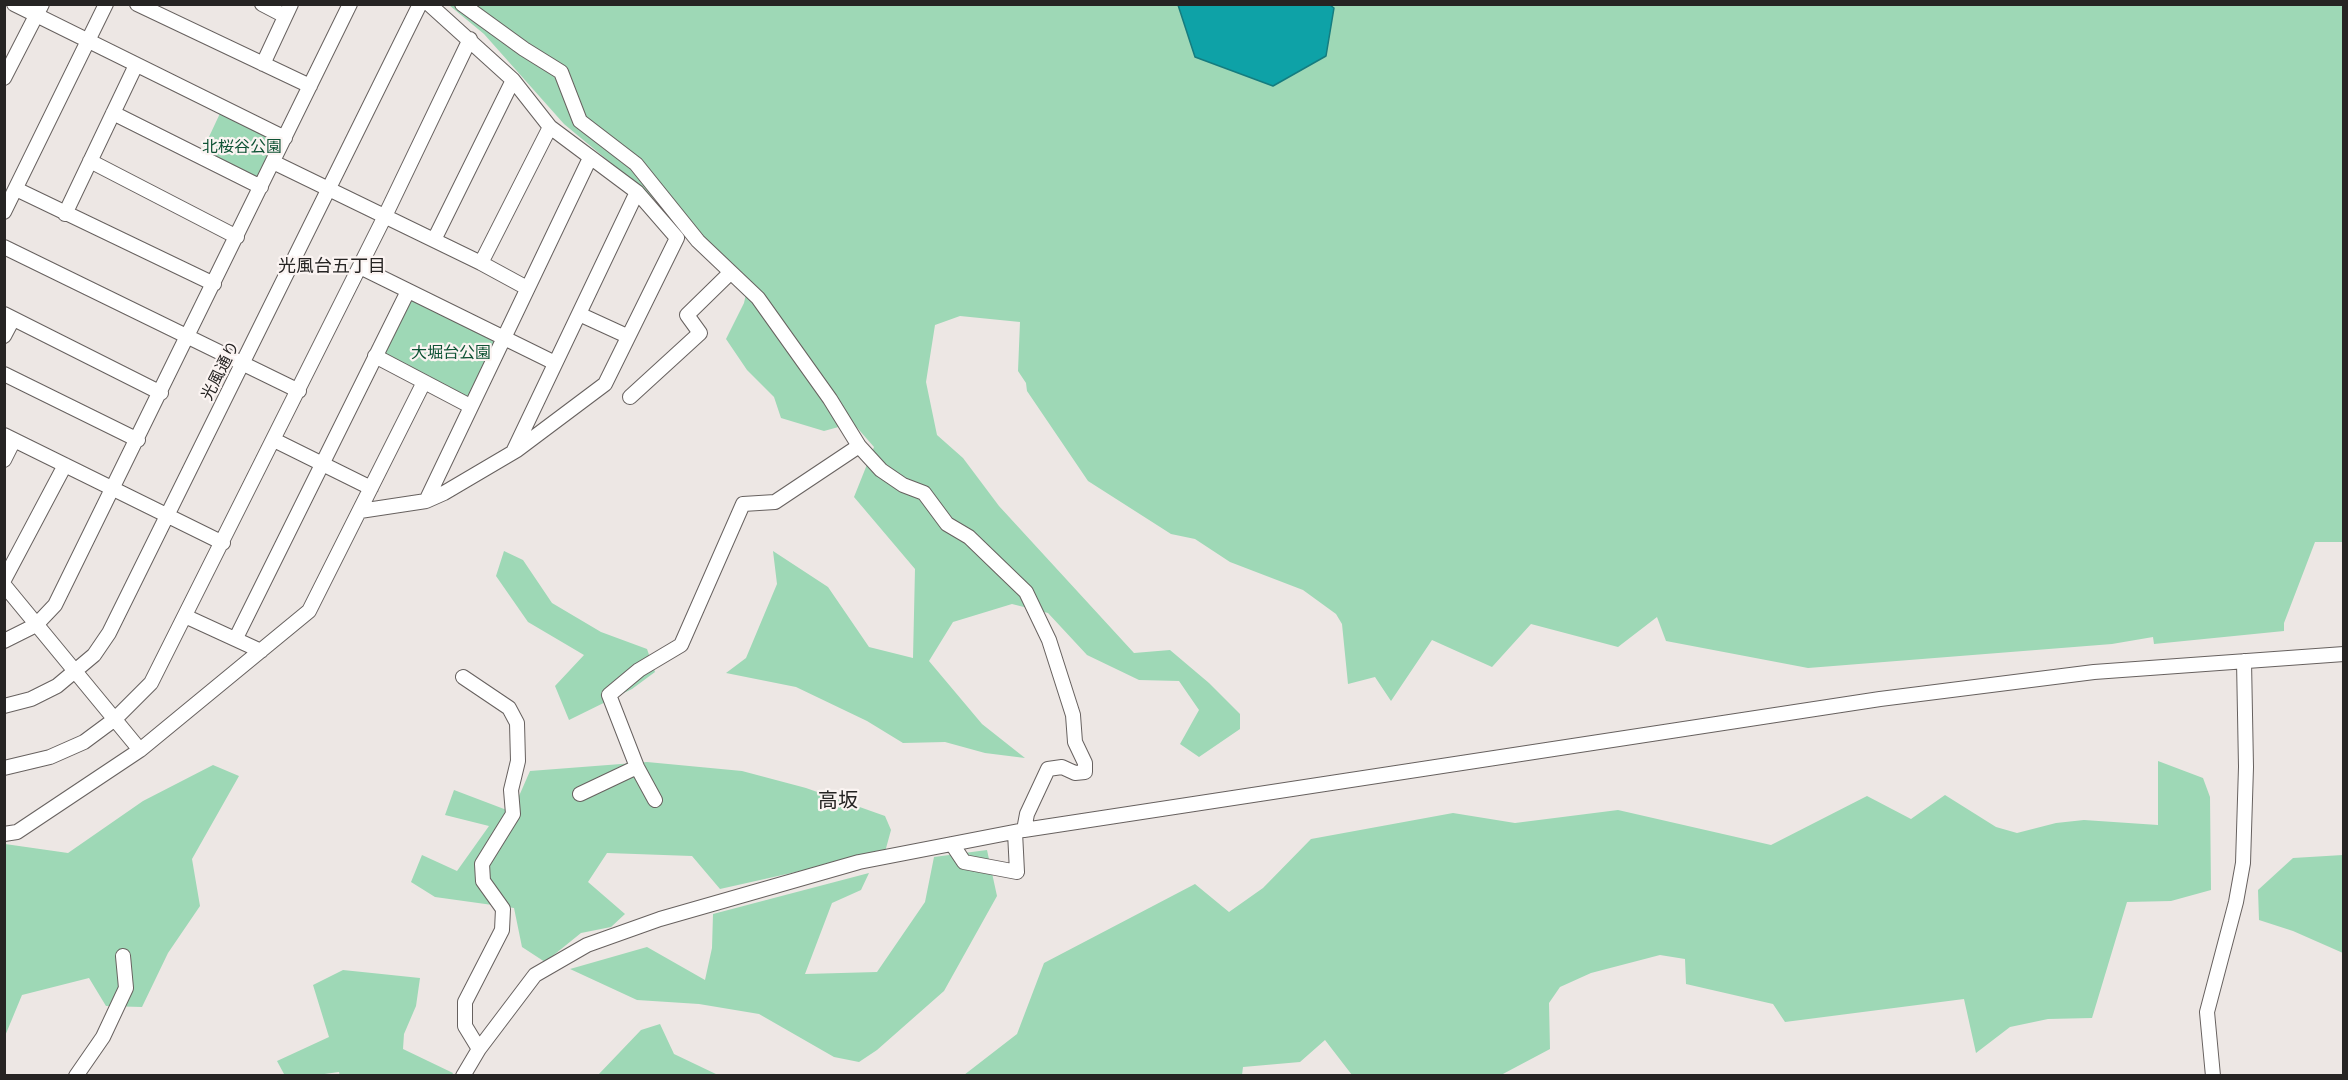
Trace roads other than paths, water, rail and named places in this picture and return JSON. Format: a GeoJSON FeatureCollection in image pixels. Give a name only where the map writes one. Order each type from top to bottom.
{"type":"FeatureCollection","features":[{"type":"Feature","properties":{"kind":"street"},"geometry":{"type":"LineString","coordinates":[[14,4],[39,10],[88,42],[285,138]]}},
{"type":"Feature","properties":{"kind":"street"},"geometry":{"type":"LineString","coordinates":[[4,212],[106,4]]}},
{"type":"Feature","properties":{"kind":"street"},"geometry":{"type":"LineString","coordinates":[[137,4],[310,87]]}},
{"type":"Feature","properties":{"kind":"street"},"geometry":{"type":"LineString","coordinates":[[262,4],[288,10],[263,64]]}},
{"type":"Feature","properties":{"kind":"street"},"geometry":{"type":"LineString","coordinates":[[4,641],[37,624],[55,604],[114,489],[350,4]]}},
{"type":"Feature","properties":{"kind":"street","name":"光風通り"},"geometry":{"type":"LineString","coordinates":[[4,706],[31,699],[57,686],[77,672],[94,655],[109,633],[420,4]]}},
{"type":"Feature","properties":{"kind":"street"},"geometry":{"type":"LineString","coordinates":[[360,511],[426,501],[513,453],[605,384],[677,238],[637,192],[550,127],[513,80],[429,4]]}},
{"type":"Feature","properties":{"kind":"street"},"geometry":{"type":"LineString","coordinates":[[462,4],[524,49],[561,72],[580,121],[636,164],[698,241],[758,298],[830,399],[859,446],[881,470],[903,485],[924,494],[947,524],[969,537],[1026,592],[1049,640],[1073,715],[1075,742],[1085,763],[1084,772],[1075,773],[1062,767],[1048,769],[1019,831],[1017,872],[964,862],[952,844]]}},
{"type":"Feature","properties":{"kind":"street"},"geometry":{"type":"LineString","coordinates":[[4,78],[39,10]]}},
{"type":"Feature","properties":{"kind":"street"},"geometry":{"type":"LineString","coordinates":[[4,768],[50,757],[84,742],[115,719],[151,683],[187,616],[360,267],[470,39]]}},
{"type":"Feature","properties":{"kind":"street"},"geometry":{"type":"LineString","coordinates":[[65,213],[136,65]]}},
{"type":"Feature","properties":{"kind":"street"},"geometry":{"type":"LineString","coordinates":[[434,240],[513,80]]}},
{"type":"Feature","properties":{"kind":"street"},"geometry":{"type":"LineString","coordinates":[[113,113],[261,187]]}},
{"type":"Feature","properties":{"kind":"street"},"geometry":{"type":"LineString","coordinates":[[482,263],[550,127]]}},
{"type":"Feature","properties":{"kind":"street"},"geometry":{"type":"LineString","coordinates":[[426,501],[590,158]]}},
{"type":"Feature","properties":{"kind":"street"},"geometry":{"type":"LineString","coordinates":[[90,161],[237,237]]}},
{"type":"Feature","properties":{"kind":"street"},"geometry":{"type":"LineString","coordinates":[[273,162],[482,263],[527,288]]}},
{"type":"Feature","properties":{"kind":"street"},"geometry":{"type":"LineString","coordinates":[[16,189],[214,284]]}},
{"type":"Feature","properties":{"kind":"street"},"geometry":{"type":"LineString","coordinates":[[513,453],[637,192]]}},
{"type":"Feature","properties":{"kind":"street"},"geometry":{"type":"LineString","coordinates":[[4,247],[298,391]]}},
{"type":"Feature","properties":{"kind":"street"},"geometry":{"type":"LineString","coordinates":[[360,267],[555,363]]}},
{"type":"Feature","properties":{"kind":"street"},"geometry":{"type":"LineString","coordinates":[[630,397],[700,333],[687,315],[730,273]]}},
{"type":"Feature","properties":{"kind":"street"},"geometry":{"type":"LineString","coordinates":[[236,638],[408,291]]}},
{"type":"Feature","properties":{"kind":"street"},"geometry":{"type":"LineString","coordinates":[[579,314],[627,336]]}},
{"type":"Feature","properties":{"kind":"street"},"geometry":{"type":"LineString","coordinates":[[4,336],[9,316],[161,393]]}},
{"type":"Feature","properties":{"kind":"street"},"geometry":{"type":"LineString","coordinates":[[375,356],[470,406]]}},
{"type":"Feature","properties":{"kind":"street"},"geometry":{"type":"LineString","coordinates":[[4,374],[138,440]]}},
{"type":"Feature","properties":{"kind":"street"},"geometry":{"type":"LineString","coordinates":[[4,834],[17,832],[140,750],[309,611],[424,382]]}},
{"type":"Feature","properties":{"kind":"street"},"geometry":{"type":"LineString","coordinates":[[4,460],[9,437],[223,543]]}},
{"type":"Feature","properties":{"kind":"street"},"geometry":{"type":"LineString","coordinates":[[274,440],[371,488]]}},
{"type":"Feature","properties":{"kind":"street"},"geometry":{"type":"LineString","coordinates":[[655,800],[638,767],[609,695],[639,670],[681,645],[743,504],[776,502],[859,446]]}},
{"type":"Feature","properties":{"kind":"street"},"geometry":{"type":"LineString","coordinates":[[4,580],[65,465]]}},
{"type":"Feature","properties":{"kind":"street"},"geometry":{"type":"LineString","coordinates":[[4,585],[140,750]]}},
{"type":"Feature","properties":{"kind":"street"},"geometry":{"type":"LineString","coordinates":[[187,616],[261,651]]}},
{"type":"Feature","properties":{"kind":"street"},"geometry":{"type":"LineString","coordinates":[[463,1076],[479,1049],[535,975],[587,945],[660,919],[859,862],[1019,831],[1880,699],[2094,672],[2343,654]]}},
{"type":"Feature","properties":{"kind":"street"},"geometry":{"type":"LineString","coordinates":[[2211,1075],[2207,1012],[2236,902],[2243,863],[2246,767],[2244,661]]}},
{"type":"Feature","properties":{"kind":"street"},"geometry":{"type":"LineString","coordinates":[[463,677],[509,708],[517,723],[518,761],[511,790],[513,814],[482,864],[483,880],[503,909],[502,930],[465,1002],[465,1026],[479,1049]]}},
{"type":"Feature","properties":{"kind":"street"},"geometry":{"type":"LineString","coordinates":[[580,794],[638,767]]}},
{"type":"Feature","properties":{"kind":"street"},"geometry":{"type":"LineString","coordinates":[[76,1076],[103,1037],[126,988],[123,956]]}},
{"type":"Feature","properties":{"kind":"water"},"geometry":{"type":"Polygon","coordinates":[[[1178,5],[1330,5],[1334,8],[1326,56],[1273,86],[1195,57],[1178,5]]]}},
{"type":"Feature","properties":{"kind":"district","name":"光風台五丁目"},"geometry":{"type":"Point","coordinates":[332,267]}},
{"type":"Feature","properties":{"kind":"district","name":"高坂"},"geometry":{"type":"Point","coordinates":[838,801]}},
{"type":"Feature","properties":{"kind":"park label","name":"北桜谷公園"},"geometry":{"type":"Point","coordinates":[242,147]}},
{"type":"Feature","properties":{"kind":"park label","name":"大堀台公園"},"geometry":{"type":"Point","coordinates":[451,353]}}]}
